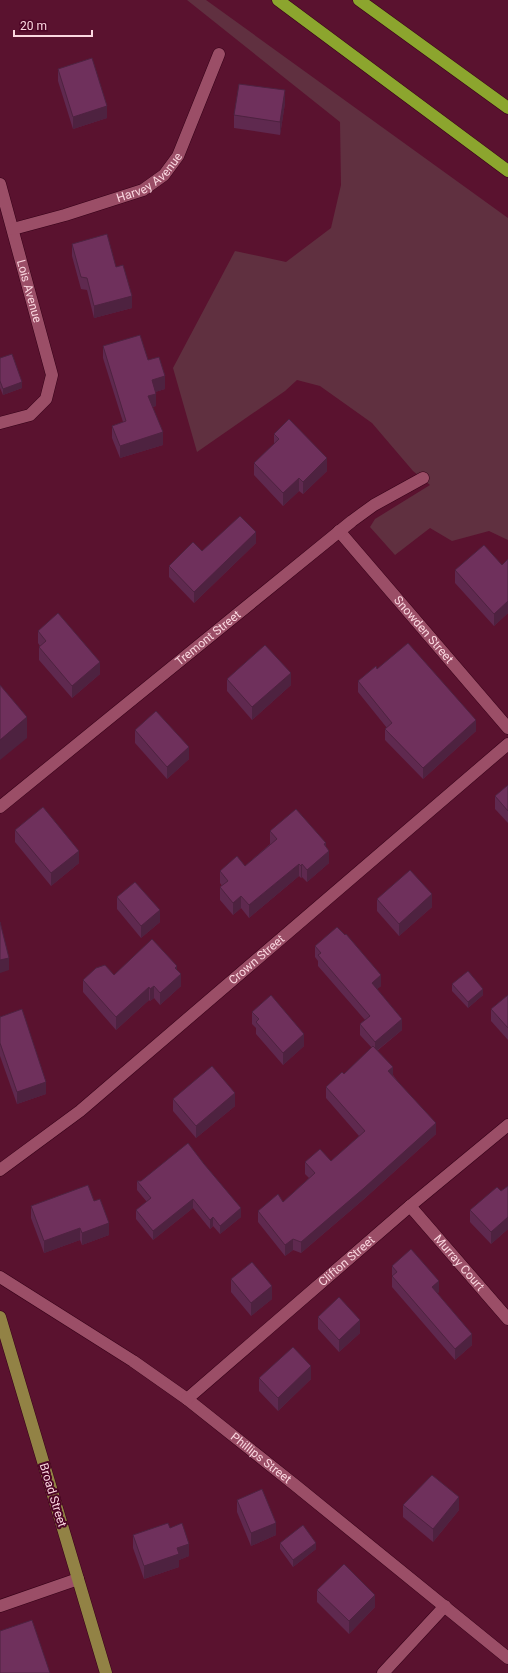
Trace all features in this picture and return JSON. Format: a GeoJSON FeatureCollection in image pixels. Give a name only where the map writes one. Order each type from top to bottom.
{"type":"FeatureCollection","features":[{"type":"Feature","properties":{"kind":"highway"},"geometry":{"type":"LineString","coordinates":[[278,0],[508,171]]}},
{"type":"Feature","properties":{"kind":"highway"},"geometry":{"type":"LineString","coordinates":[[359,0],[508,108]]}},
{"type":"Feature","properties":{"kind":"main road","name":"Broad Street"},"geometry":{"type":"LineString","coordinates":[[0,1316],[106,1673]]}},
{"type":"Feature","properties":{"kind":"street","name":"Harvey Avenue"},"geometry":{"type":"LineString","coordinates":[[13,229],[65,215],[143,190],[164,176],[178,156],[219,54]]}},
{"type":"Feature","properties":{"kind":"street","name":"Lois Avenue"},"geometry":{"type":"LineString","coordinates":[[0,184],[52,375],[46,399],[30,415],[0,423]]}},
{"type":"Feature","properties":{"kind":"street","name":"Tremont Street"},"geometry":{"type":"LineString","coordinates":[[0,807],[339,531],[374,505],[423,478]]}},
{"type":"Feature","properties":{"kind":"street","name":"Snowden Street"},"geometry":{"type":"LineString","coordinates":[[339,531],[508,728]]}},
{"type":"Feature","properties":{"kind":"street","name":"Crown Street"},"geometry":{"type":"LineString","coordinates":[[0,1170],[80,1111],[508,744]]}},
{"type":"Feature","properties":{"kind":"street","name":"Clifton Street"},"geometry":{"type":"LineString","coordinates":[[187,1399],[410,1206],[508,1125]]}},
{"type":"Feature","properties":{"kind":"street","name":"Murray Court"},"geometry":{"type":"LineString","coordinates":[[410,1206],[508,1319]]}},
{"type":"Feature","properties":{"kind":"street","name":"Phillips Street"},"geometry":{"type":"LineString","coordinates":[[0,1277],[134,1361],[187,1399],[508,1658]]}},
{"type":"Feature","properties":{"kind":"street"},"geometry":{"type":"LineString","coordinates":[[0,1606],[78,1579]]}},
{"type":"Feature","properties":{"kind":"street"},"geometry":{"type":"LineString","coordinates":[[383,1673],[445,1606]]}},
{"type":"Feature","properties":{"kind":"shaded area"},"geometry":{"type":"Polygon","coordinates":[[[187,0],[206,0],[508,218],[508,540],[489,531],[452,541],[430,528],[395,555],[370,527],[375,519],[430,485],[413,471],[372,423],[320,386],[297,380],[285,391],[197,452],[173,368],[235,251],[286,262],[331,228],[341,185],[340,122],[187,0]]]}},
{"type":"Feature","properties":{"kind":"building"},"geometry":{"type":"Polygon","coordinates":[[[92,58],[107,106],[73,117],[58,69],[92,58]]]}},
{"type":"Feature","properties":{"kind":"building"},"geometry":{"type":"Polygon","coordinates":[[[239,84],[285,90],[280,122],[234,115],[239,84]]]}},
{"type":"Feature","properties":{"kind":"building"},"geometry":{"type":"Polygon","coordinates":[[[107,234],[116,267],[123,265],[132,296],[94,306],[87,278],[81,277],[72,244],[107,234]]]}},
{"type":"Feature","properties":{"kind":"building"},"geometry":{"type":"Polygon","coordinates":[[[140,335],[148,360],[159,357],[165,376],[152,380],[156,394],[148,396],[163,432],[120,446],[112,426],[126,421],[103,346],[140,335]]]}},
{"type":"Feature","properties":{"kind":"building"},"geometry":{"type":"Polygon","coordinates":[[[12,354],[22,382],[3,389],[0,381],[0,358],[12,354]]]}},
{"type":"Feature","properties":{"kind":"building"},"geometry":{"type":"Polygon","coordinates":[[[289,419],[327,458],[303,482],[299,478],[283,493],[254,463],[279,439],[274,434],[289,419]]]}},
{"type":"Feature","properties":{"kind":"building"},"geometry":{"type":"Polygon","coordinates":[[[240,516],[256,532],[194,592],[169,566],[193,542],[202,551],[240,516]]]}},
{"type":"Feature","properties":{"kind":"building"},"geometry":{"type":"Polygon","coordinates":[[[484,545],[502,565],[508,559],[508,601],[494,614],[455,570],[484,545]]]}},
{"type":"Feature","properties":{"kind":"building"},"geometry":{"type":"Polygon","coordinates":[[[58,613],[100,662],[72,686],[39,647],[46,641],[38,631],[58,613]]]}},
{"type":"Feature","properties":{"kind":"building"},"geometry":{"type":"Polygon","coordinates":[[[408,643],[476,720],[423,768],[385,729],[392,723],[358,681],[376,666],[377,669],[408,643]]]}},
{"type":"Feature","properties":{"kind":"building"},"geometry":{"type":"Polygon","coordinates":[[[265,645],[291,673],[252,707],[227,679],[265,645]]]}},
{"type":"Feature","properties":{"kind":"building"},"geometry":{"type":"Polygon","coordinates":[[[0,685],[27,717],[0,740],[0,685]]]}},
{"type":"Feature","properties":{"kind":"building"},"geometry":{"type":"Polygon","coordinates":[[[156,711],[189,747],[167,767],[135,730],[156,711]]]}},
{"type":"Feature","properties":{"kind":"building"},"geometry":{"type":"Polygon","coordinates":[[[508,785],[508,811],[495,796],[508,785]]]}},
{"type":"Feature","properties":{"kind":"building"},"geometry":{"type":"Polygon","coordinates":[[[43,807],[79,851],[51,873],[15,830],[43,807]]]}},
{"type":"Feature","properties":{"kind":"building"},"geometry":{"type":"Polygon","coordinates":[[[296,809],[326,843],[324,844],[329,851],[307,870],[302,864],[301,866],[299,864],[249,905],[241,896],[233,903],[220,887],[228,881],[220,871],[237,856],[245,866],[277,839],[270,831],[296,809]]]}},
{"type":"Feature","properties":{"kind":"building"},"geometry":{"type":"Polygon","coordinates":[[[410,870],[432,894],[399,924],[377,899],[410,870]]]}},
{"type":"Feature","properties":{"kind":"building"},"geometry":{"type":"Polygon","coordinates":[[[135,882],[160,910],[141,926],[117,897],[135,882]]]}},
{"type":"Feature","properties":{"kind":"building"},"geometry":{"type":"Polygon","coordinates":[[[0,922],[9,958],[0,960],[0,922]]]}},
{"type":"Feature","properties":{"kind":"building"},"geometry":{"type":"Polygon","coordinates":[[[337,927],[345,935],[346,934],[381,975],[372,983],[402,1019],[375,1042],[360,1024],[370,1016],[318,955],[321,953],[315,946],[337,927]]]}},
{"type":"Feature","properties":{"kind":"building"},"geometry":{"type":"Polygon","coordinates":[[[152,939],[177,966],[175,968],[181,974],[160,993],[154,986],[150,989],[149,987],[116,1017],[83,980],[96,968],[105,965],[114,975],[152,939]]]}},
{"type":"Feature","properties":{"kind":"building"},"geometry":{"type":"Polygon","coordinates":[[[468,971],[483,989],[468,1002],[452,984],[468,971]]]}},
{"type":"Feature","properties":{"kind":"building"},"geometry":{"type":"Polygon","coordinates":[[[271,995],[304,1034],[283,1053],[256,1022],[259,1019],[252,1012],[271,995]]]}},
{"type":"Feature","properties":{"kind":"building"},"geometry":{"type":"Polygon","coordinates":[[[508,995],[508,1028],[491,1009],[508,995]]]}},
{"type":"Feature","properties":{"kind":"building"},"geometry":{"type":"Polygon","coordinates":[[[22,1009],[46,1082],[17,1092],[0,1043],[0,1017],[22,1009]]]}},
{"type":"Feature","properties":{"kind":"building"},"geometry":{"type":"Polygon","coordinates":[[[373,1046],[393,1067],[388,1071],[436,1123],[301,1242],[293,1239],[285,1245],[258,1211],[278,1194],[283,1202],[315,1173],[305,1162],[320,1149],[331,1161],[365,1131],[326,1087],[342,1072],[344,1074],[373,1046]]]}},
{"type":"Feature","properties":{"kind":"building"},"geometry":{"type":"Polygon","coordinates":[[[212,1066],[235,1093],[196,1126],[173,1099],[212,1066]]]}},
{"type":"Feature","properties":{"kind":"building"},"geometry":{"type":"Polygon","coordinates":[[[188,1143],[241,1208],[220,1226],[213,1217],[210,1220],[193,1199],[153,1231],[136,1210],[151,1198],[137,1181],[141,1181],[188,1143]]]}},
{"type":"Feature","properties":{"kind":"building"},"geometry":{"type":"Polygon","coordinates":[[[88,1185],[94,1201],[100,1199],[109,1223],[82,1233],[80,1228],[44,1241],[31,1206],[88,1185]]]}},
{"type":"Feature","properties":{"kind":"building"},"geometry":{"type":"Polygon","coordinates":[[[508,1186],[508,1217],[491,1232],[470,1210],[497,1187],[501,1191],[508,1186]]]}},
{"type":"Feature","properties":{"kind":"building"},"geometry":{"type":"Polygon","coordinates":[[[411,1249],[439,1281],[432,1287],[472,1334],[455,1349],[392,1276],[397,1272],[392,1266],[411,1249]]]}},
{"type":"Feature","properties":{"kind":"building"},"geometry":{"type":"Polygon","coordinates":[[[252,1262],[272,1286],[251,1303],[231,1279],[252,1262]]]}},
{"type":"Feature","properties":{"kind":"building"},"geometry":{"type":"Polygon","coordinates":[[[339,1297],[360,1320],[339,1340],[318,1317],[339,1297]]]}},
{"type":"Feature","properties":{"kind":"building"},"geometry":{"type":"Polygon","coordinates":[[[293,1347],[311,1366],[278,1398],[259,1378],[293,1347]]]}},
{"type":"Feature","properties":{"kind":"building"},"geometry":{"type":"Polygon","coordinates":[[[432,1475],[459,1497],[433,1529],[403,1505],[432,1475]]]}},
{"type":"Feature","properties":{"kind":"building"},"geometry":{"type":"Polygon","coordinates":[[[262,1489],[276,1523],[251,1533],[237,1500],[262,1489]]]}},
{"type":"Feature","properties":{"kind":"building"},"geometry":{"type":"Polygon","coordinates":[[[168,1523],[170,1528],[182,1523],[189,1544],[177,1548],[179,1554],[144,1566],[133,1535],[168,1523]]]}},
{"type":"Feature","properties":{"kind":"building"},"geometry":{"type":"Polygon","coordinates":[[[303,1525],[316,1543],[293,1560],[280,1543],[303,1525]]]}},
{"type":"Feature","properties":{"kind":"building"},"geometry":{"type":"Polygon","coordinates":[[[344,1564],[375,1595],[349,1621],[317,1590],[344,1564]]]}},
{"type":"Feature","properties":{"kind":"building"},"geometry":{"type":"Polygon","coordinates":[[[32,1620],[50,1673],[0,1673],[0,1631],[32,1620]]]}}]}
